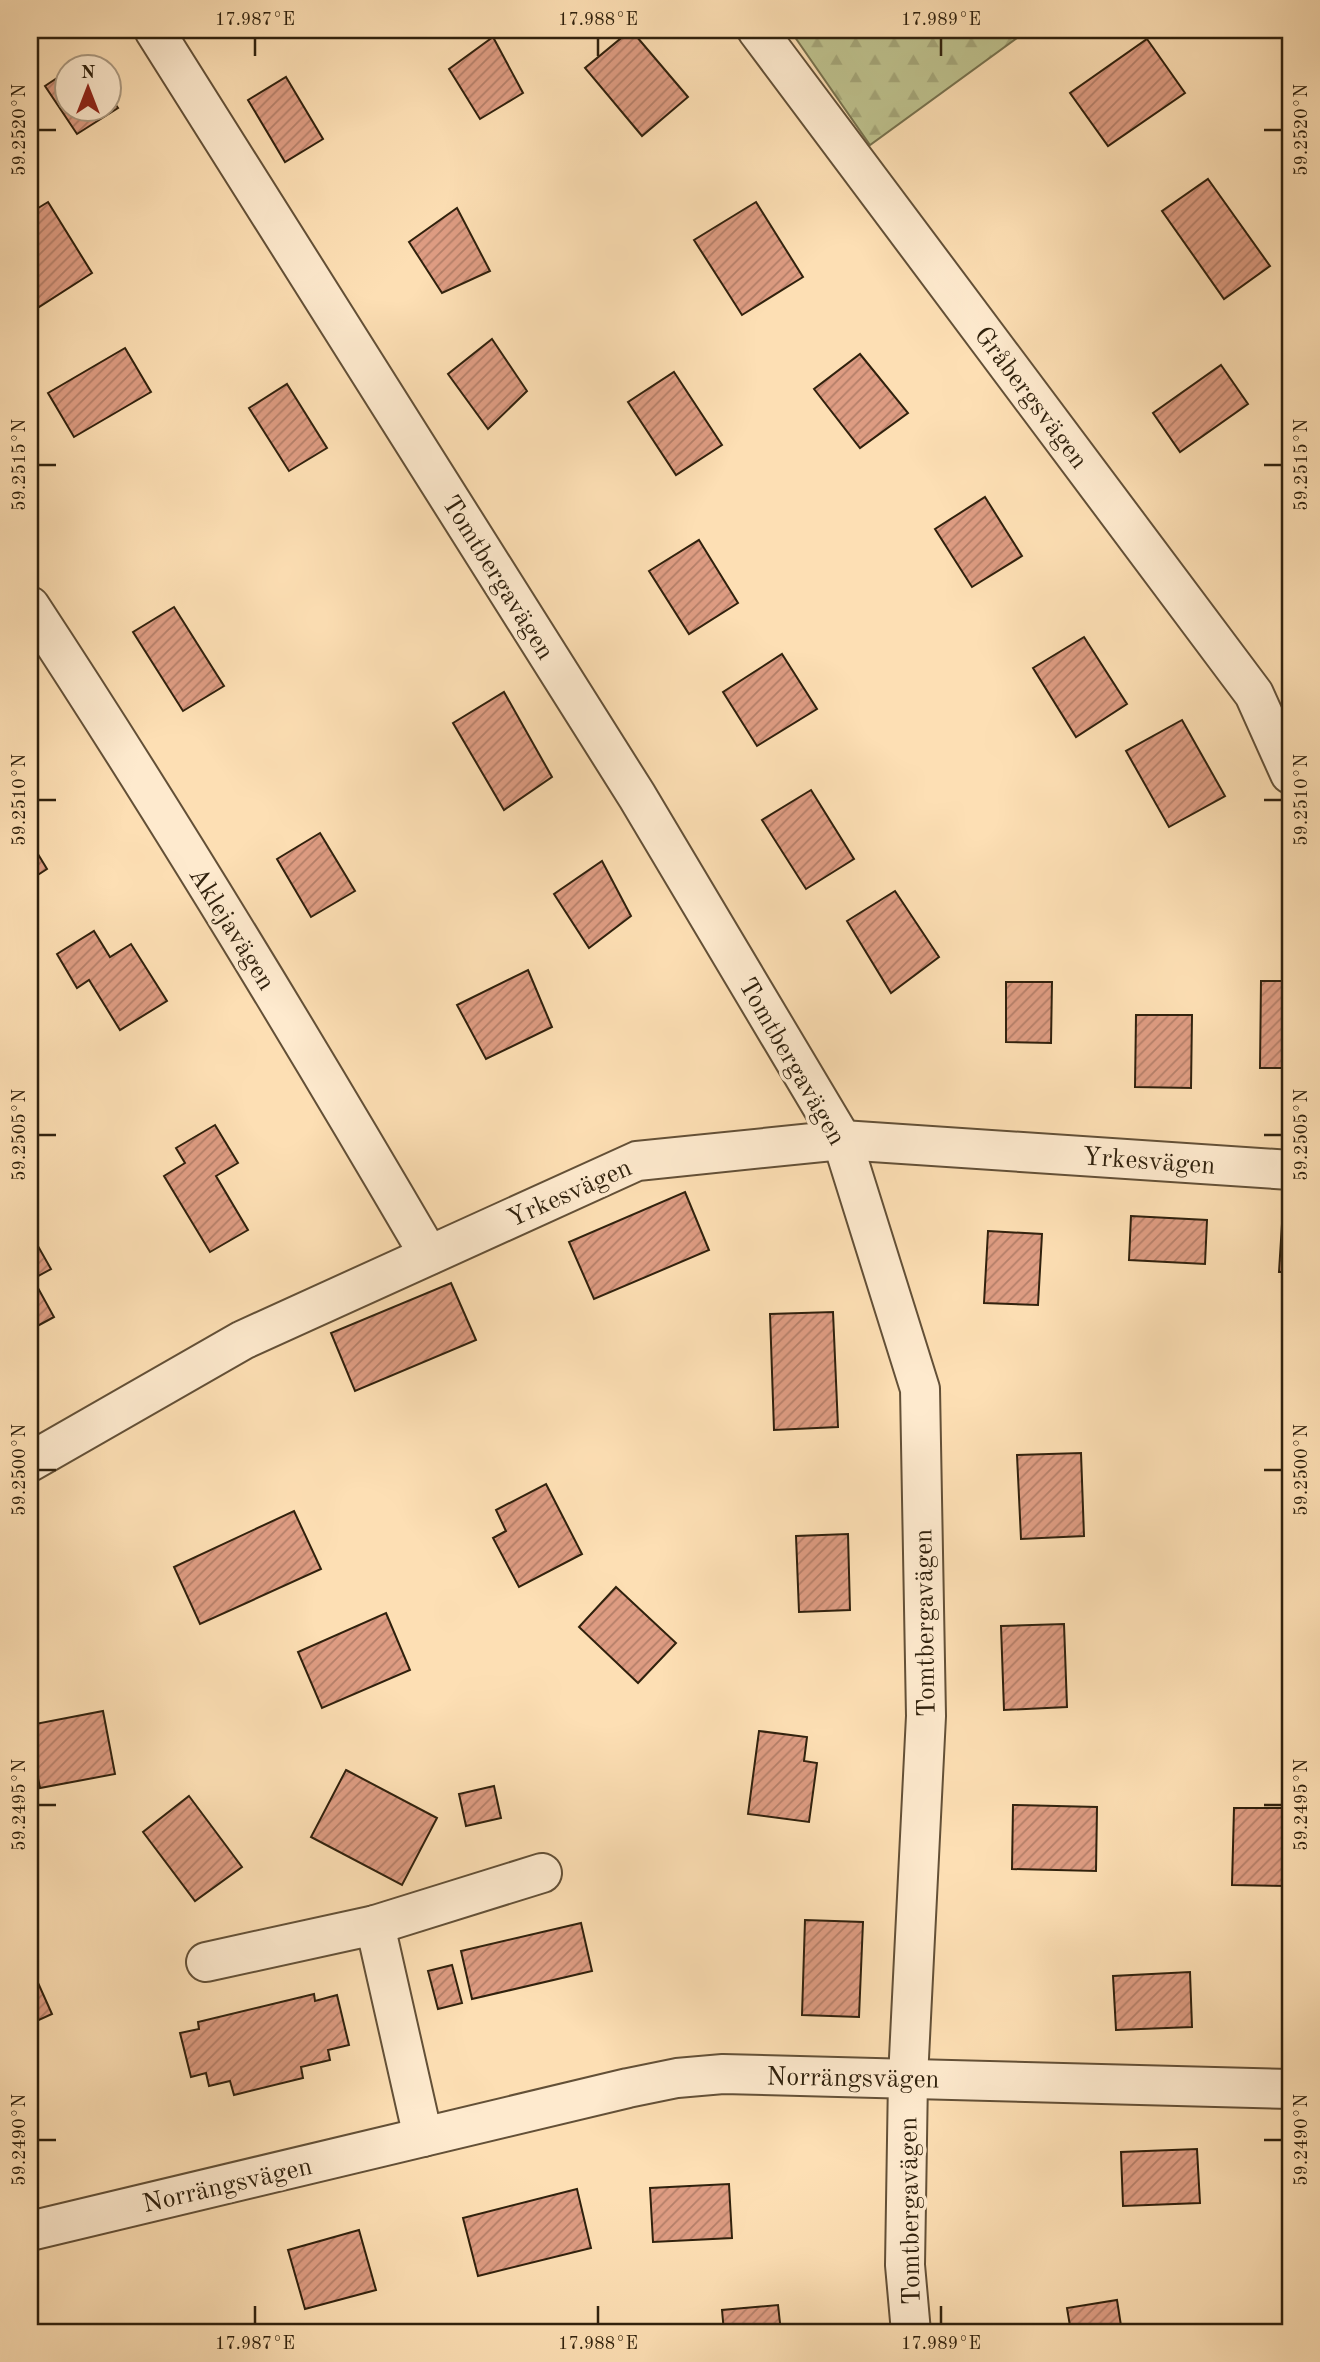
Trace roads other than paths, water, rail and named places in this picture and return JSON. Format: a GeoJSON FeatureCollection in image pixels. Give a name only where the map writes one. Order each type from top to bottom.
{"type":"FeatureCollection","features":[{"type":"Feature","properties":{"kind":"street","name":"Tomtbergavägen"},"geometry":{"type":"LineString","coordinates":[[154,30],[630,784],[842,1140],[920,1389],[926,1716],[908,2078],[905,2265],[911,2332]]}},
{"type":"Feature","properties":{"kind":"street","name":"Gråbergsvägen"},"geometry":{"type":"LineString","coordinates":[[757,30],[1254,694],[1290,774]]}},
{"type":"Feature","properties":{"kind":"street","name":"Aklejavägen"},"geometry":{"type":"LineString","coordinates":[[35,626],[80,681],[324,1076],[429,1255]]}},
{"type":"Feature","properties":{"kind":"street","name":"Yrkesvägen"},"geometry":{"type":"LineString","coordinates":[[30,1462],[243,1340],[637,1161],[842,1140],[1290,1170]]}},
{"type":"Feature","properties":{"kind":"street"},"geometry":{"type":"LineString","coordinates":[[206,1962],[375,1925],[542,1873]]}},
{"type":"Feature","properties":{"kind":"street"},"geometry":{"type":"LineString","coordinates":[[375,1925],[424,2137]]}},
{"type":"Feature","properties":{"kind":"street","name":"Norrängsvägen"},"geometry":{"type":"LineString","coordinates":[[30,2231],[677,2078],[723,2074],[1290,2089]]}}]}
